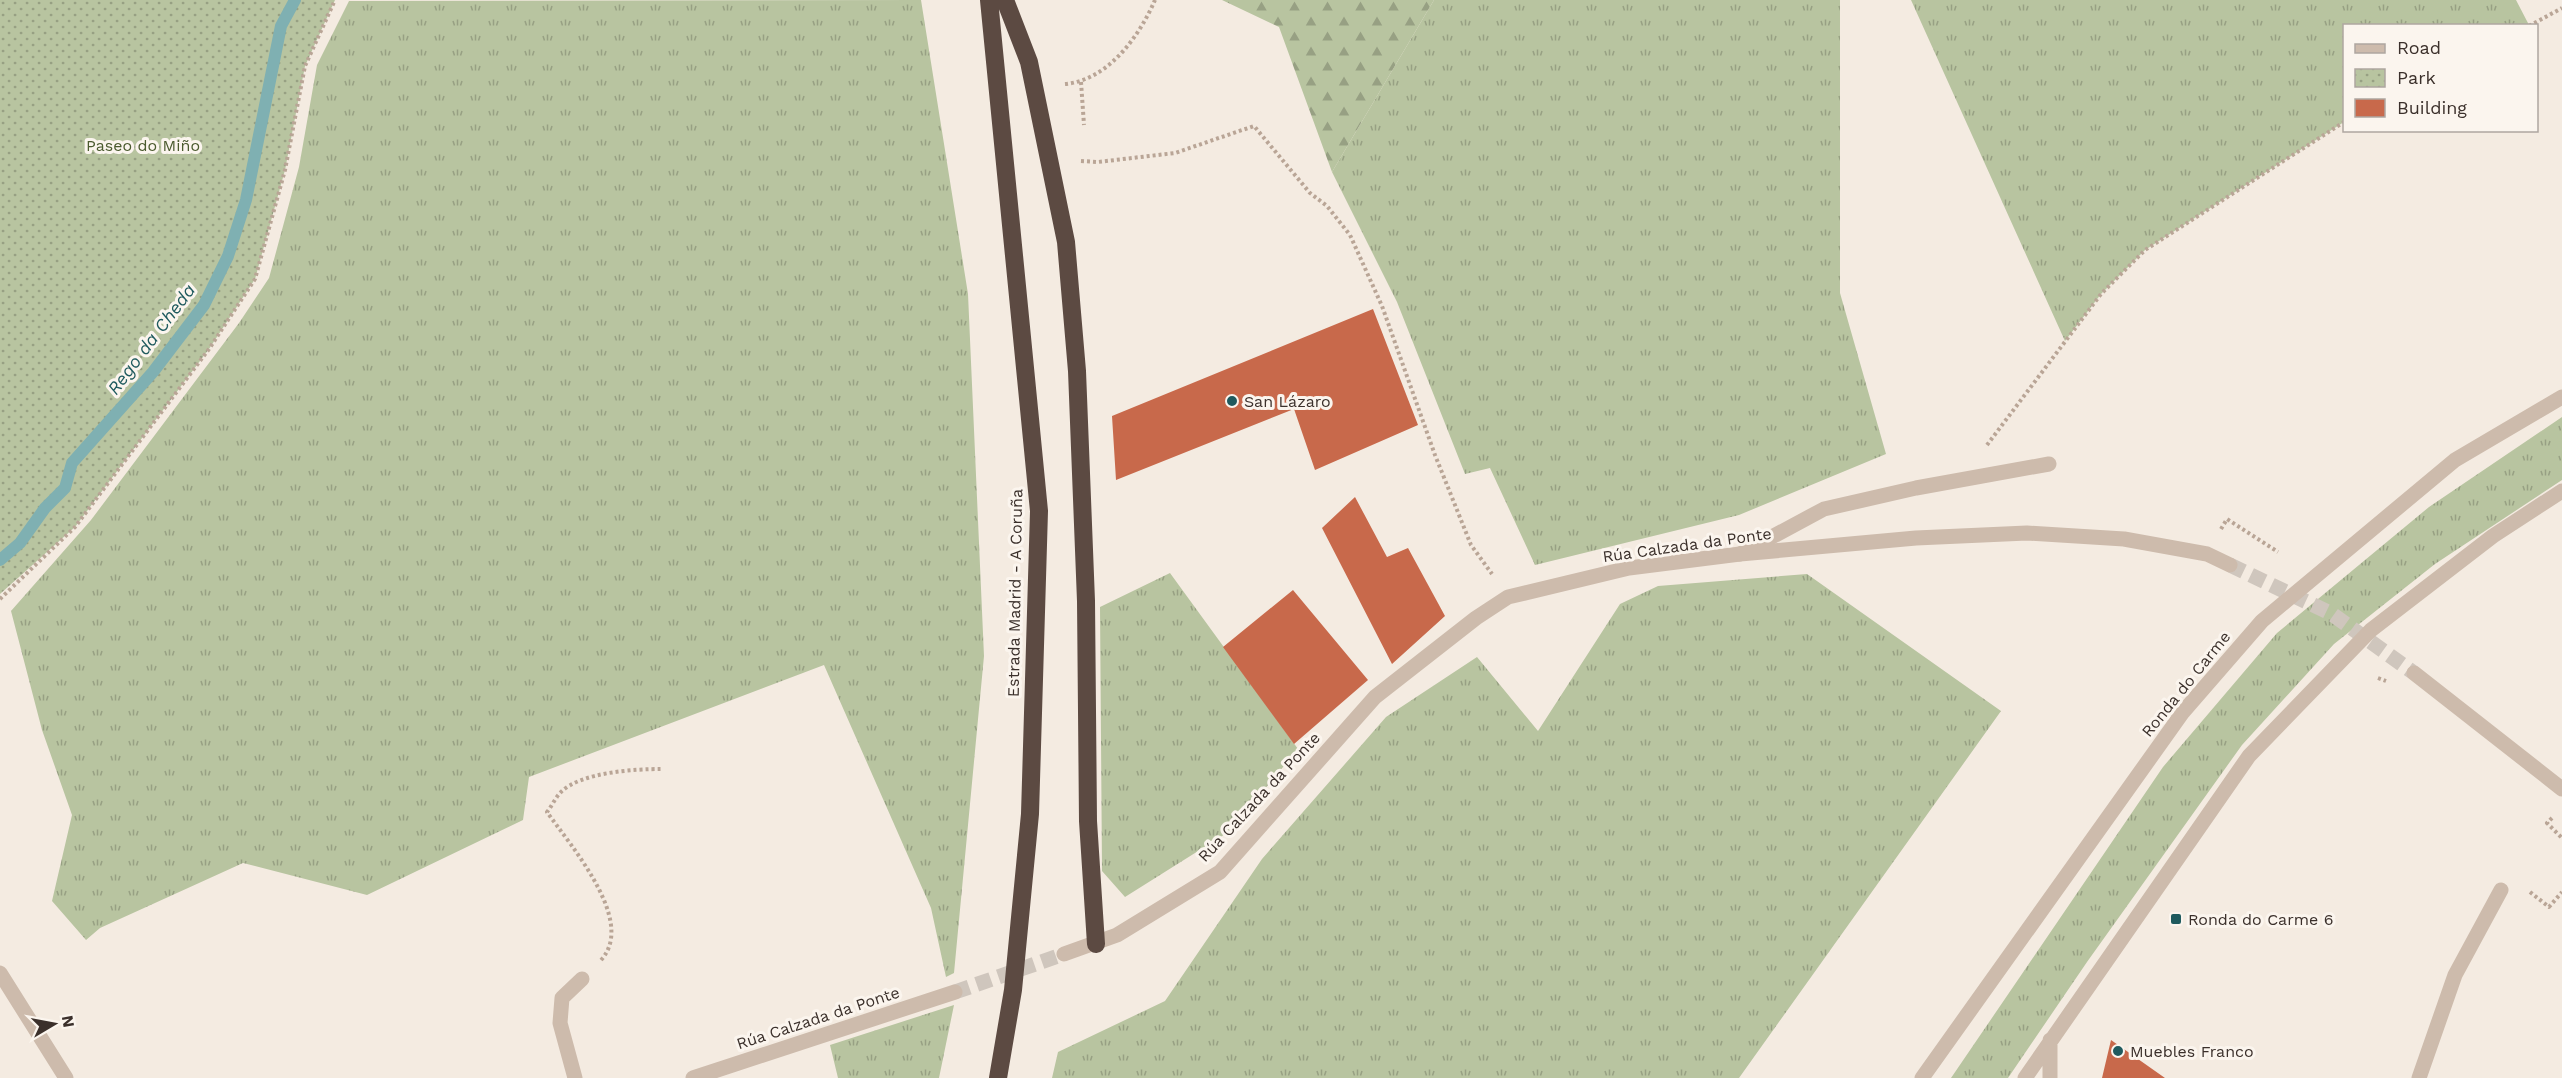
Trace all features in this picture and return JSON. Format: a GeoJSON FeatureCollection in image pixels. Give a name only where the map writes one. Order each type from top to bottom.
{"type":"FeatureCollection","features":[{"type":"Feature","properties":{"kind":"highway","name":"Estrada Madrid - A Coruña"},"geometry":{"type":"LineString","coordinates":[[989,0],[1039,511],[1030,814],[1013,990],[998,1078]]}},
{"type":"Feature","properties":{"kind":"highway"},"geometry":{"type":"LineString","coordinates":[[1005,0],[1029,62],[1066,242],[1077,364],[1086,601],[1088,820],[1096,944]]}},
{"type":"Feature","properties":{"kind":"street","name":"Ronda do Carme"},"geometry":{"type":"LineString","coordinates":[[1922,1078],[2183,712],[2262,621],[2455,460],[2562,397]]}},
{"type":"Feature","properties":{"kind":"street"},"geometry":{"type":"LineString","coordinates":[[1740,554],[1824,509],[2049,464]]}},
{"type":"Feature","properties":{"kind":"street"},"geometry":{"type":"LineString","coordinates":[[2025,1078],[2249,756],[2372,630],[2493,536],[2562,491]]}},
{"type":"Feature","properties":{"kind":"street","name":"Rúa Calzada da Ponte"},"geometry":{"type":"LineString","coordinates":[[1064,954],[1117,935],[1220,872],[1375,697],[1476,618],[1508,597],[1629,568],[1740,554],[1916,538],[2027,533],[2124,539],[2207,554],[2230,565]]}},
{"type":"Feature","properties":{"kind":"street"},"geometry":{"type":"LineString","coordinates":[[2414,673],[2562,789]]}},
{"type":"Feature","properties":{"kind":"street"},"geometry":{"type":"LineString","coordinates":[[2419,1078],[2455,975],[2501,890]]}},
{"type":"Feature","properties":{"kind":"street"},"geometry":{"type":"LineString","coordinates":[[0,973],[66,1078]]}},
{"type":"Feature","properties":{"kind":"street"},"geometry":{"type":"LineString","coordinates":[[575,1078],[560,1023],[562,998],[582,979]]}},
{"type":"Feature","properties":{"kind":"street","name":"Rúa Calzada da Ponte"},"geometry":{"type":"LineString","coordinates":[[693,1078],[955,992]]}},
{"type":"Feature","properties":{"kind":"street"},"geometry":{"type":"LineString","coordinates":[[2050,1040],[2050,1078]]}},
{"type":"Feature","properties":{"kind":"path"},"geometry":{"type":"LineString","coordinates":[[0,599],[75,526],[209,349],[255,279],[285,170],[305,66],[335,0]]}},
{"type":"Feature","properties":{"kind":"path"},"geometry":{"type":"LineString","coordinates":[[1034,86],[1081,82],[1121,55],[1145,24],[1155,0]]}},
{"type":"Feature","properties":{"kind":"path"},"geometry":{"type":"LineString","coordinates":[[2533,24],[2562,8]]}},
{"type":"Feature","properties":{"kind":"path"},"geometry":{"type":"LineString","coordinates":[[1081,82],[1084,125]]}},
{"type":"Feature","properties":{"kind":"path"},"geometry":{"type":"LineString","coordinates":[[1962,480],[2101,294],[2145,250],[2343,123]]}},
{"type":"Feature","properties":{"kind":"path"},"geometry":{"type":"LineString","coordinates":[[1050,160],[1098,162],[1175,153],[1254,126],[1310,193],[1327,206],[1350,235],[1382,306],[1440,469],[1471,545],[1508,597]]}},
{"type":"Feature","properties":{"kind":"path"},"geometry":{"type":"LineString","coordinates":[[2226,519],[2278,552]]}},
{"type":"Feature","properties":{"kind":"path"},"geometry":{"type":"LineString","coordinates":[[582,979],[606,955],[614,933],[595,879],[548,812],[561,791],[592,776],[633,768],[662,769]]}},
{"type":"Feature","properties":{"kind":"path"},"geometry":{"type":"LineString","coordinates":[[2554,814],[2547,823],[2562,838]]}},
{"type":"Feature","properties":{"kind":"path"},"geometry":{"type":"LineString","coordinates":[[2526,899],[2530,892],[2548,907],[2562,892]]}},
{"type":"Feature","properties":{"kind":"green space","name":"Paseo do Miño"},"geometry":{"type":"Polygon","coordinates":[[[0,0],[335,0],[305,66],[285,170],[255,279],[209,349],[75,527],[0,594],[0,0]]]}},
{"type":"Feature","properties":{"kind":"green space"},"geometry":{"type":"Polygon","coordinates":[[[921,0],[968,294],[984,656],[954,973],[946,977],[931,908],[824,665],[529,777],[523,820],[367,895],[243,863],[100,928],[86,940],[52,901],[72,815],[42,730],[11,611],[91,520],[239,323],[269,278],[299,167],[317,65],[349,1],[921,0]]]}},
{"type":"Feature","properties":{"kind":"green space"},"geometry":{"type":"Polygon","coordinates":[[[1222,0],[1434,0],[1332,172],[1279,27],[1222,0]]]}},
{"type":"Feature","properties":{"kind":"green space"},"geometry":{"type":"Polygon","coordinates":[[[1434,0],[1840,0],[1840,293],[1886,454],[1739,515],[1535,565],[1490,468],[1465,474],[1397,302],[1332,172],[1434,0]]]}},
{"type":"Feature","properties":{"kind":"green space"},"geometry":{"type":"Polygon","coordinates":[[[1911,0],[2516,0],[2528,24],[2343,24],[2343,123],[2145,250],[2101,294],[2065,341],[1911,0]]]}},
{"type":"Feature","properties":{"kind":"green space"},"geometry":{"type":"Polygon","coordinates":[[[2562,417],[2562,480],[2435,564],[2334,644],[2242,745],[2087,962],[2008,1078],[1951,1078],[2163,767],[2277,633],[2429,507],[2562,417]]]}},
{"type":"Feature","properties":{"kind":"green space"},"geometry":{"type":"Polygon","coordinates":[[[1170,573],[1298,749],[1230,831],[1125,897],[1102,871],[1100,607],[1170,573]]]}},
{"type":"Feature","properties":{"kind":"green space"},"geometry":{"type":"Polygon","coordinates":[[[1807,574],[2001,711],[1739,1078],[1052,1078],[1058,1052],[1165,1001],[1262,859],[1386,717],[1477,657],[1538,731],[1620,604],[1658,586],[1807,574]]]}},
{"type":"Feature","properties":{"kind":"green space"},"geometry":{"type":"Polygon","coordinates":[[[954,1005],[939,1078],[838,1078],[830,1045],[954,1005]]]}},
{"type":"Feature","properties":{"kind":"building"},"geometry":{"type":"Polygon","coordinates":[[[1373,309],[1418,425],[1315,470],[1294,409],[1116,480],[1112,416],[1373,309]]]}},
{"type":"Feature","properties":{"kind":"building"},"geometry":{"type":"Polygon","coordinates":[[[1355,497],[1387,557],[1408,548],[1445,616],[1392,664],[1322,528],[1355,497]]]}},
{"type":"Feature","properties":{"kind":"building"},"geometry":{"type":"Polygon","coordinates":[[[1293,590],[1368,680],[1294,744],[1223,647],[1293,590]]]}},
{"type":"Feature","properties":{"kind":"building","name":"Muebles Franco"},"geometry":{"type":"Polygon","coordinates":[[[2111,1040],[2165,1078],[2102,1078],[2111,1040]]]}},
{"type":"Feature","properties":{"kind":"waterway","name":"Rego da Cheda"},"geometry":{"type":"LineString","coordinates":[[0,560],[20,543],[45,508],[65,488],[72,463],[153,372],[204,305],[228,256],[246,200],[281,26],[295,0]]}},
{"type":"Feature","properties":{"kind":"tunnel"},"geometry":{"type":"LineString","coordinates":[[2230,565],[2332,614],[2414,673]]}},
{"type":"Feature","properties":{"kind":"tunnel"},"geometry":{"type":"LineString","coordinates":[[955,992],[1064,954]]}},
{"type":"Feature","properties":{"kind":"place","name":"San Lázaro"},"geometry":{"type":"Point","coordinates":[1232,401]}},
{"type":"Feature","properties":{"kind":"place","name":"Ronda do Carme 6"},"geometry":{"type":"Point","coordinates":[2176,919]}},
{"type":"Feature","properties":{"kind":"place","name":"Muebles Franco"},"geometry":{"type":"Point","coordinates":[2118,1051]}}]}
